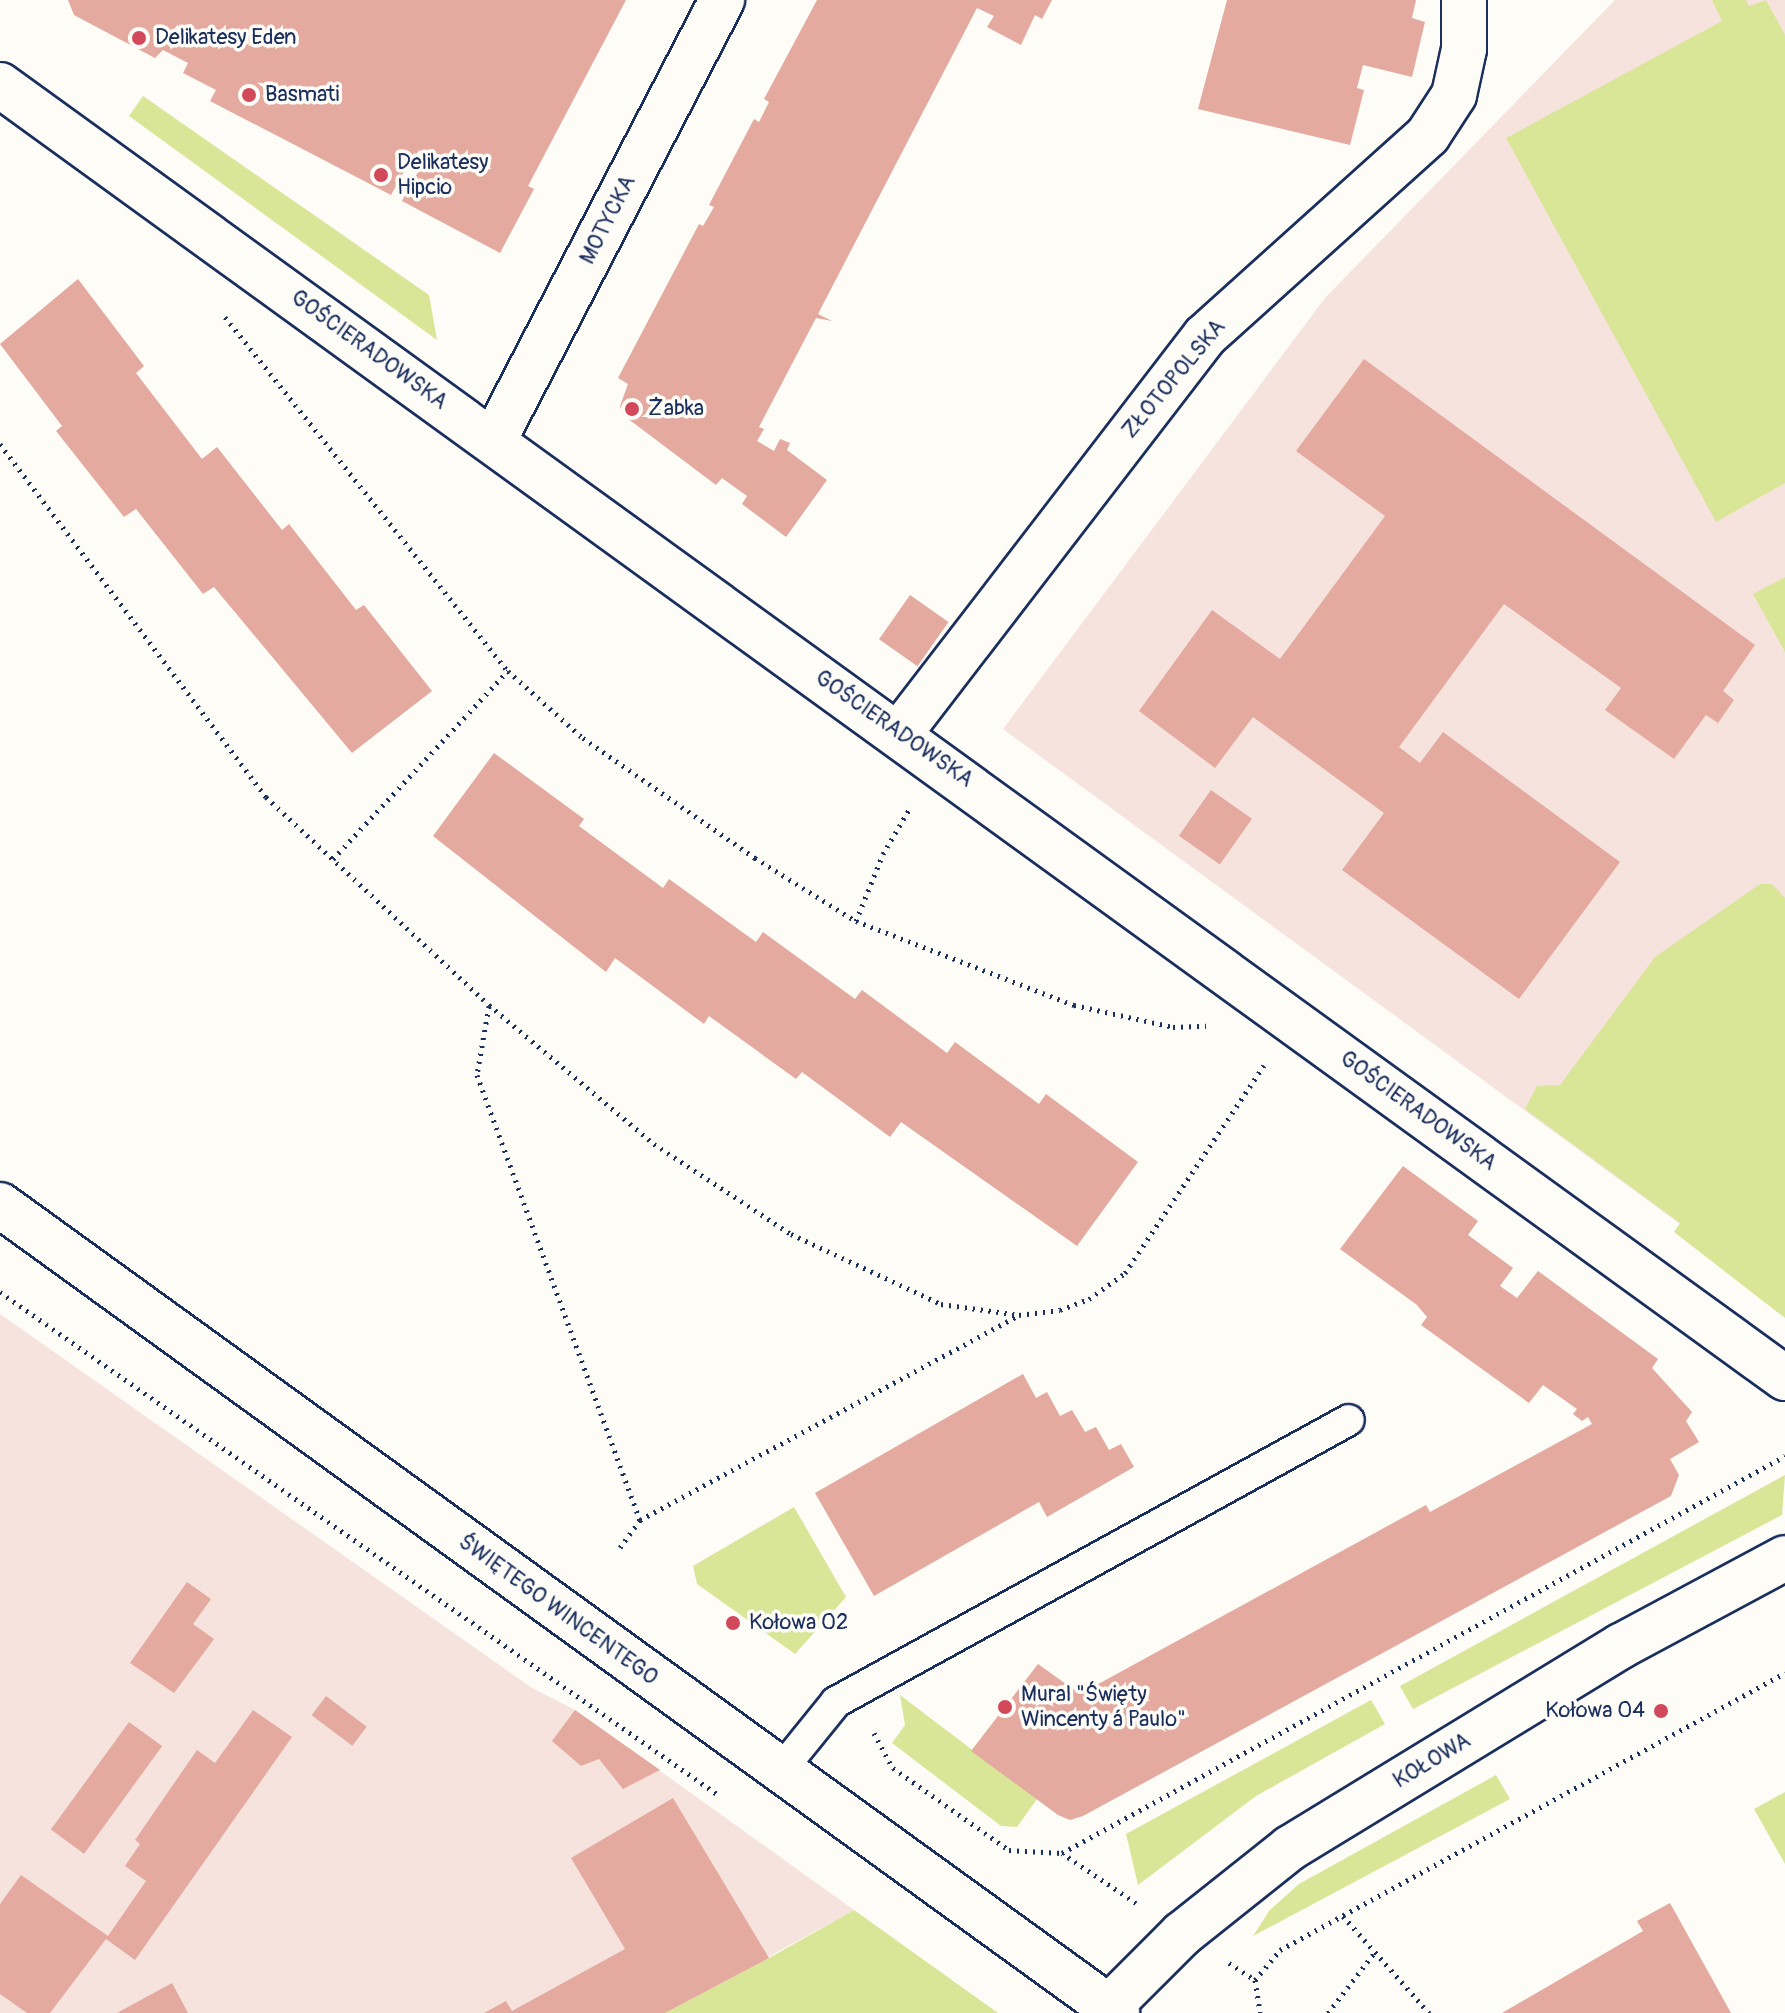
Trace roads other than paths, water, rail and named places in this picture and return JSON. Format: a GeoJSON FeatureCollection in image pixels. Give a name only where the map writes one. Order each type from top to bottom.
{"type":"FeatureCollection","features":[{"type":"Feature","properties":{"kind":"street","name":"MOTYCKA"},"geometry":{"type":"LineString","coordinates":[[494,440],[722,0]]}},
{"type":"Feature","properties":{"kind":"street","name":"ZŁOTOPOLSKA"},"geometry":{"type":"LineString","coordinates":[[899,734],[1205,336],[1428,135],[1454,95],[1464,49],[1464,0]]}},
{"type":"Feature","properties":{"kind":"street","name":"GOŚCIERADOWSKA"},"geometry":{"type":"LineString","coordinates":[[0,85],[1785,1378]]}},
{"type":"Feature","properties":{"kind":"street","name":"ŚWIĘTEGO WINCENTEGO"},"geometry":{"type":"LineString","coordinates":[[0,1205],[1110,2011]]}},
{"type":"Feature","properties":{"kind":"street","name":"KOŁOWA"},"geometry":{"type":"LineString","coordinates":[[1110,2011],[1182,1934],[1290,1848],[1621,1646],[1785,1558]]}},
{"type":"Feature","properties":{"kind":"lane"},"geometry":{"type":"LineString","coordinates":[[781,1770],[836,1702],[1349,1420]]}},
{"type":"Feature","properties":{"kind":"place","name":"Delikatesy Eden"},"geometry":{"type":"Point","coordinates":[139,38]}},
{"type":"Feature","properties":{"kind":"place","name":"Basmati"},"geometry":{"type":"Point","coordinates":[249,95]}},
{"type":"Feature","properties":{"kind":"place","name":"Delikatesy Hipcio"},"geometry":{"type":"Point","coordinates":[381,175]}},
{"type":"Feature","properties":{"kind":"place","name":"Żabka"},"geometry":{"type":"Point","coordinates":[632,409]}},
{"type":"Feature","properties":{"kind":"place","name":"Kołowa 02"},"geometry":{"type":"Point","coordinates":[733,1623]}},
{"type":"Feature","properties":{"kind":"place","name":"Mural \"Święty Wincenty á Paulo\""},"geometry":{"type":"Point","coordinates":[1005,1707]}},
{"type":"Feature","properties":{"kind":"place","name":"Kołowa 04"},"geometry":{"type":"Point","coordinates":[1661,1711]}}]}
